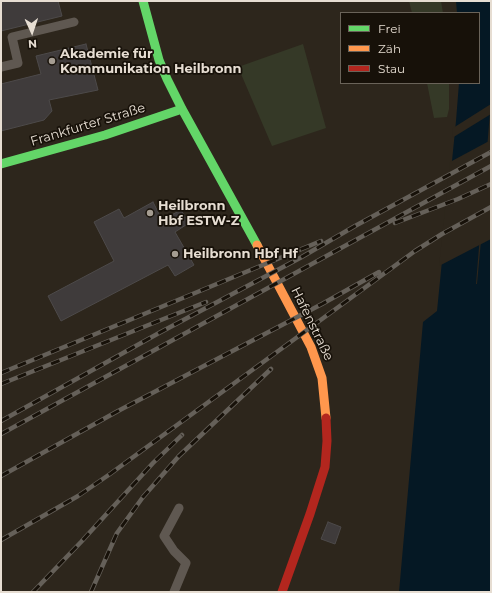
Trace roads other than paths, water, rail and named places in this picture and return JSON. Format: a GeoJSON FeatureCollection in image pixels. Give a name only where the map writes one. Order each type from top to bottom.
{"type":"FeatureCollection","features":[{"type":"Feature","properties":{"kind":"main road","name":"Hafenstraße"},"geometry":{"type":"LineString","coordinates":[[143,1],[159,60],[182,108],[262,253],[311,347],[322,378],[326,409],[327,441],[325,467],[282,592]]}},
{"type":"Feature","properties":{"kind":"main road","name":"Frankfurter Straße"},"geometry":{"type":"LineString","coordinates":[[1,164],[106,135],[182,108]]}},
{"type":"Feature","properties":{"kind":"lane"},"geometry":{"type":"LineString","coordinates":[[1,67],[18,63],[12,37],[74,22]]}},
{"type":"Feature","properties":{"kind":"lane"},"geometry":{"type":"LineString","coordinates":[[174,592],[186,563],[174,551],[164,536],[179,508]]}},
{"type":"Feature","properties":{"kind":"water"},"geometry":{"type":"Polygon","coordinates":[[[456,1],[491,1],[491,100],[476,284],[491,131],[491,592],[399,592],[423,322],[437,311],[459,84],[480,84],[480,12],[457,12],[456,1]]]}},
{"type":"Feature","properties":{"kind":"railway"},"geometry":{"type":"LineString","coordinates":[[1,421],[491,152]]}},
{"type":"Feature","properties":{"kind":"railway"},"geometry":{"type":"LineString","coordinates":[[1,434],[491,166]]}},
{"type":"Feature","properties":{"kind":"railway"},"geometry":{"type":"LineString","coordinates":[[395,223],[458,199],[491,184]]}},
{"type":"Feature","properties":{"kind":"railway"},"geometry":{"type":"LineString","coordinates":[[1,540],[78,496],[415,251],[491,207]]}},
{"type":"Feature","properties":{"kind":"railway"},"geometry":{"type":"LineString","coordinates":[[1,373],[321,241]]}},
{"type":"Feature","properties":{"kind":"railway"},"geometry":{"type":"LineString","coordinates":[[1,476],[118,411],[322,304],[379,272]]}},
{"type":"Feature","properties":{"kind":"railway"},"geometry":{"type":"LineString","coordinates":[[1,384],[206,302]]}},
{"type":"Feature","properties":{"kind":"railway"},"geometry":{"type":"LineString","coordinates":[[91,592],[117,533],[143,497],[179,456],[271,369]]}},
{"type":"Feature","properties":{"kind":"railway"},"geometry":{"type":"LineString","coordinates":[[33,592],[153,463],[182,435]]}},
{"type":"Feature","properties":{"kind":"place","name":"Akademie für Kommunikation Heilbronn"},"geometry":{"type":"Point","coordinates":[52,61]}},
{"type":"Feature","properties":{"kind":"place","name":"Heilbronn Hbf ESTW-Z"},"geometry":{"type":"Point","coordinates":[150,213]}},
{"type":"Feature","properties":{"kind":"place","name":"Heilbronn Hbf Hf"},"geometry":{"type":"Point","coordinates":[175,254]}}]}
